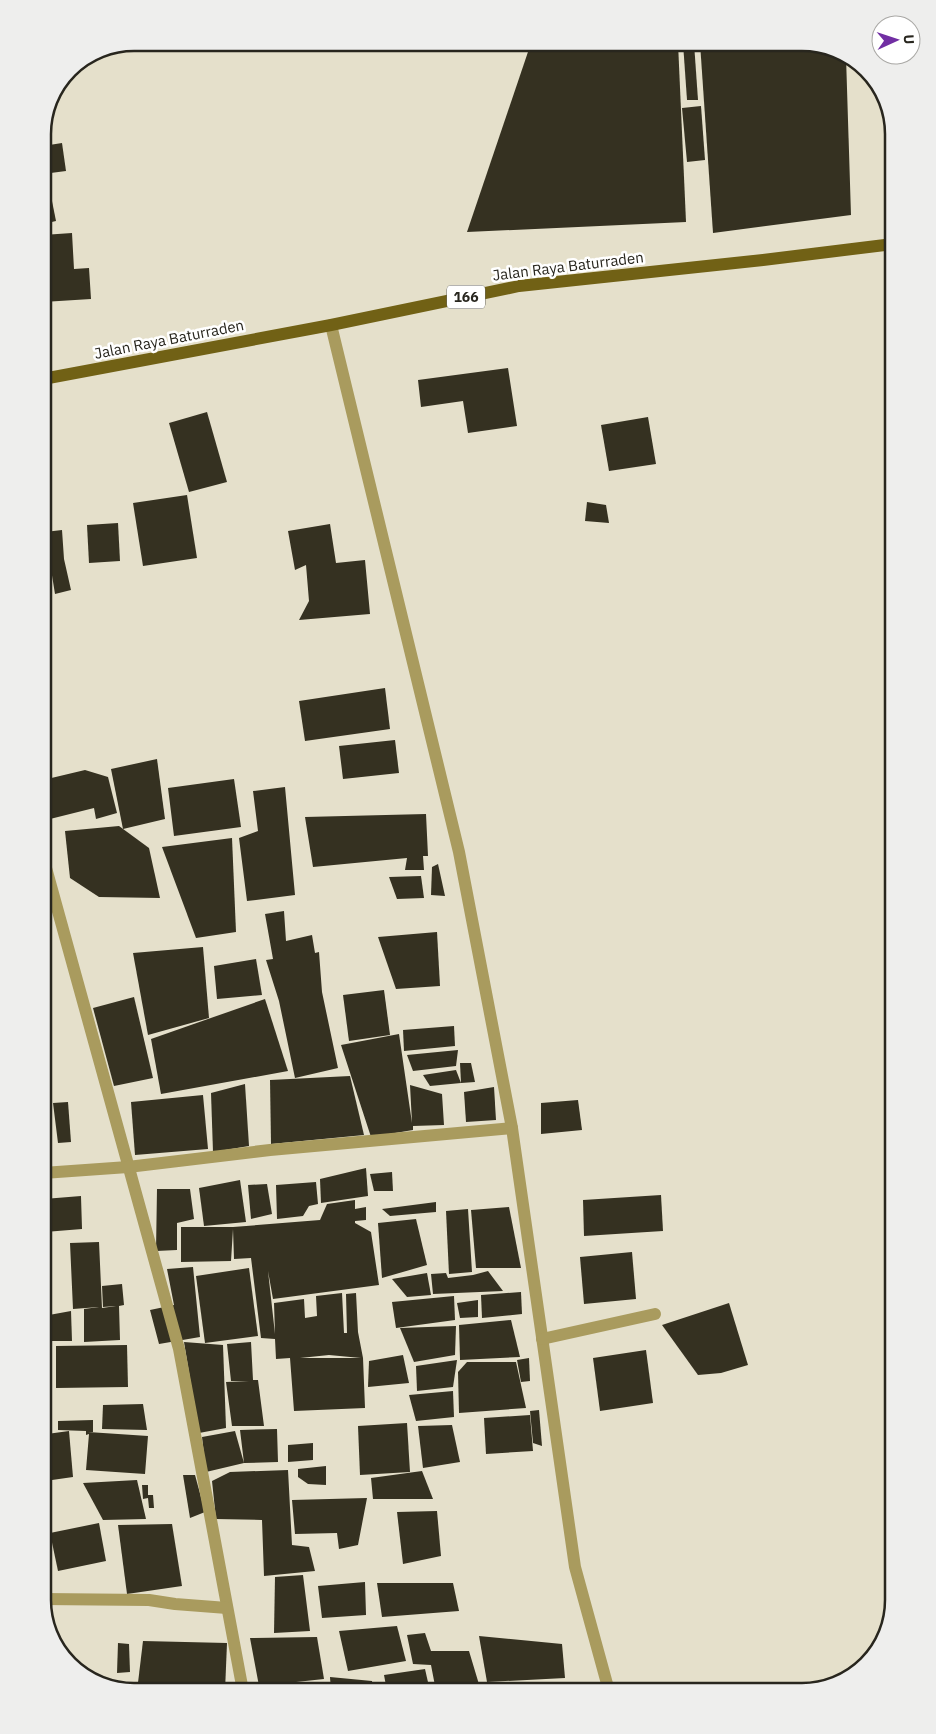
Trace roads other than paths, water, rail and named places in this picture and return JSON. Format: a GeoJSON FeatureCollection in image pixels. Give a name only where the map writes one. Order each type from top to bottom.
{"type":"FeatureCollection","features":[{"type":"Feature","properties":{"kind":"main road","name":"Jalan Raya Baturraden"},"geometry":{"type":"LineString","coordinates":[[51,377],[331,325],[519,286],[885,245]]}},
{"type":"Feature","properties":{"kind":"street"},"geometry":{"type":"LineString","coordinates":[[331,325],[459,852],[512,1128],[575,1567],[607,1683]]}},
{"type":"Feature","properties":{"kind":"street"},"geometry":{"type":"LineString","coordinates":[[51,887],[179,1349],[241,1683]]}},
{"type":"Feature","properties":{"kind":"street"},"geometry":{"type":"LineString","coordinates":[[51,1172],[128,1167],[270,1150],[512,1128]]}},
{"type":"Feature","properties":{"kind":"street"},"geometry":{"type":"LineString","coordinates":[[542,1340],[655,1314]]}},
{"type":"Feature","properties":{"kind":"street"},"geometry":{"type":"LineString","coordinates":[[51,1599],[149,1600],[227,1608]]}}]}
